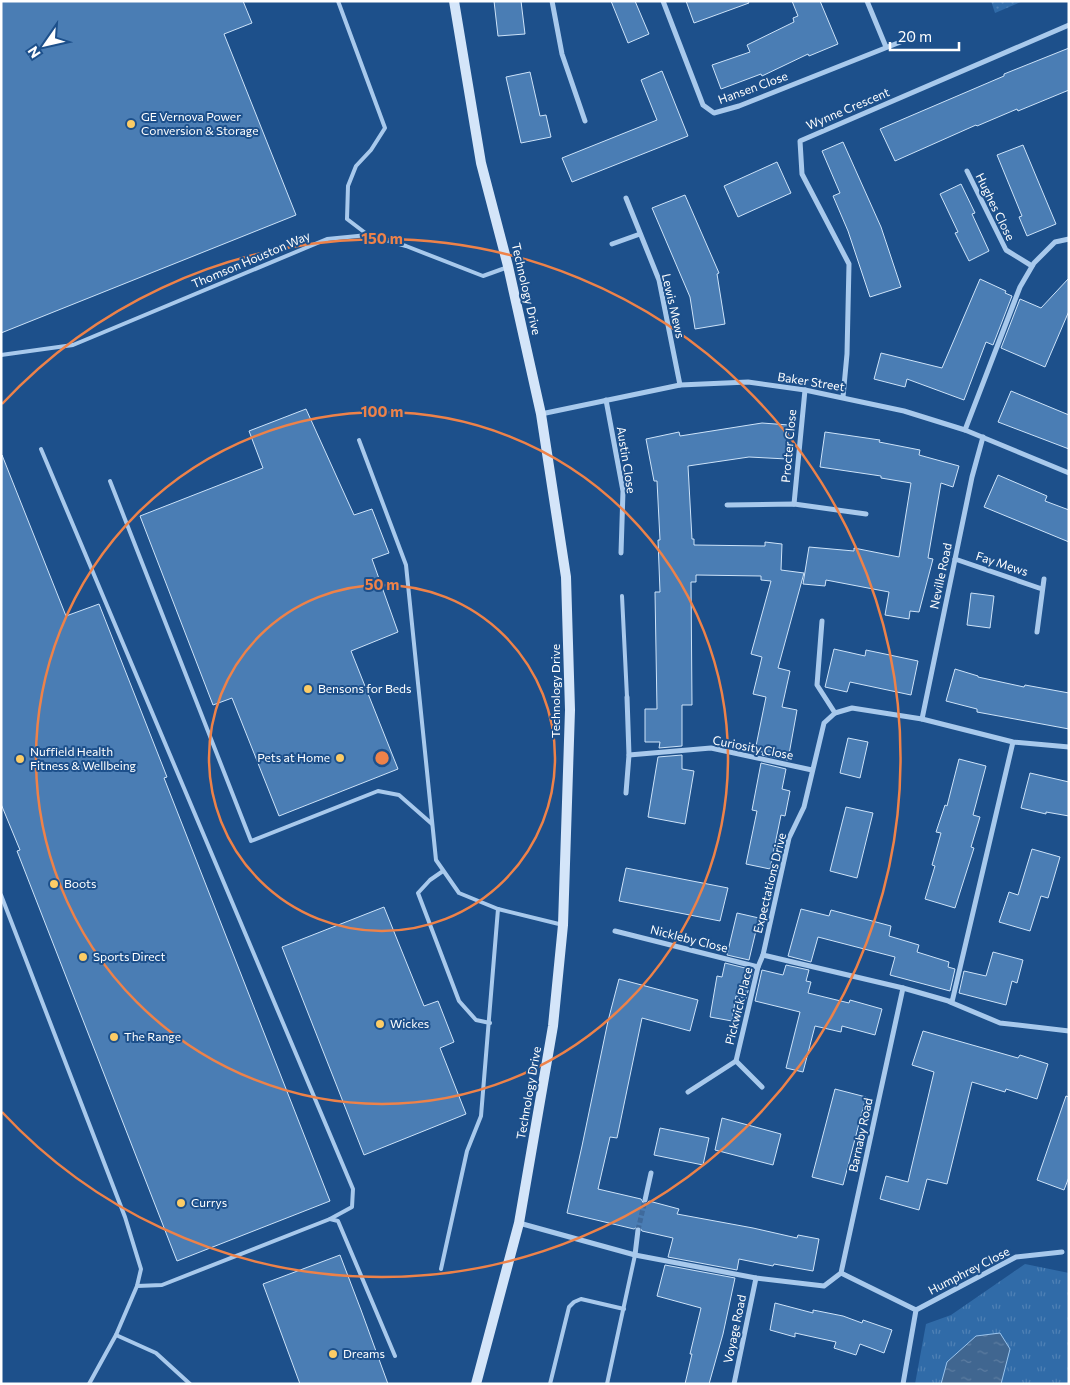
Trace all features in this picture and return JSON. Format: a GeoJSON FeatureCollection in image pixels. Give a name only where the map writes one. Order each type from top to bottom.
{"type":"FeatureCollection","features":[{"type":"Feature","properties":{"kind":"street","name":"Technology Drive"},"geometry":{"type":"LineString","coordinates":[[454,1],[481,162],[508,266],[541,414],[566,577],[570,710],[563,925],[553,1026],[519,1223],[476,1384]]}},
{"type":"Feature","properties":{"kind":"street"},"geometry":{"type":"LineString","coordinates":[[552,1],[562,54],[585,121]]}},
{"type":"Feature","properties":{"kind":"street","name":"Hansen Close"},"geometry":{"type":"LineString","coordinates":[[663,1],[703,105],[714,113],[739,106],[912,37]]}},
{"type":"Feature","properties":{"kind":"street"},"geometry":{"type":"LineString","coordinates":[[867,1],[886,47]]}},
{"type":"Feature","properties":{"kind":"street","name":"Wynne Crescent"},"geometry":{"type":"LineString","coordinates":[[843,397],[847,354],[849,264],[802,174],[800,141],[1069,25]]}},
{"type":"Feature","properties":{"kind":"street","name":"Hughes Close"},"geometry":{"type":"LineString","coordinates":[[967,171],[1006,250],[1032,266]]}},
{"type":"Feature","properties":{"kind":"street","name":"Lewis Mews"},"geometry":{"type":"LineString","coordinates":[[626,198],[659,280],[680,385]]}},
{"type":"Feature","properties":{"kind":"street"},"geometry":{"type":"LineString","coordinates":[[612,244],[640,234]]}},
{"type":"Feature","properties":{"kind":"street"},"geometry":{"type":"LineString","coordinates":[[965,430],[1020,287],[1032,266],[1055,242],[1069,239]]}},
{"type":"Feature","properties":{"kind":"street","name":"Baker Street"},"geometry":{"type":"LineString","coordinates":[[541,414],[680,385],[748,382],[843,397],[904,411],[965,430],[1069,473]]}},
{"type":"Feature","properties":{"kind":"street","name":"Procter Close"},"geometry":{"type":"LineString","coordinates":[[794,504],[805,390]]}},
{"type":"Feature","properties":{"kind":"street","name":"Austin Close"},"geometry":{"type":"LineString","coordinates":[[606,400],[622,491],[621,554]]}},
{"type":"Feature","properties":{"kind":"street","name":"Neville Road"},"geometry":{"type":"LineString","coordinates":[[922,718],[972,477],[983,437]]}},
{"type":"Feature","properties":{"kind":"street"},"geometry":{"type":"LineString","coordinates":[[726,505],[794,504],[866,514]]}},
{"type":"Feature","properties":{"kind":"street","name":"Fay Mews"},"geometry":{"type":"LineString","coordinates":[[955,559],[1042,588]]}},
{"type":"Feature","properties":{"kind":"street","name":"Fay Mews"},"geometry":{"type":"LineString","coordinates":[[1037,632],[1044,579]]}},
{"type":"Feature","properties":{"kind":"street"},"geometry":{"type":"LineString","coordinates":[[822,621],[817,685],[835,713],[852,708],[922,718],[1013,742],[1069,747]]}},
{"type":"Feature","properties":{"kind":"street"},"geometry":{"type":"LineString","coordinates":[[626,793],[629,756],[627,697]]}},
{"type":"Feature","properties":{"kind":"street","name":"Expectations Drive"},"geometry":{"type":"LineString","coordinates":[[763,955],[789,838],[804,807],[824,723],[835,713]]}},
{"type":"Feature","properties":{"kind":"street"},"geometry":{"type":"LineString","coordinates":[[950,1002],[1013,742]]}},
{"type":"Feature","properties":{"kind":"street","name":"Curiosity Close"},"geometry":{"type":"LineString","coordinates":[[629,756],[710,748],[812,770]]}},
{"type":"Feature","properties":{"kind":"street","name":"Nickleby Close"},"geometry":{"type":"LineString","coordinates":[[615,930],[758,967]]}},
{"type":"Feature","properties":{"kind":"street"},"geometry":{"type":"LineString","coordinates":[[763,955],[904,988],[950,1002],[1000,1023],[1069,1031]]}},
{"type":"Feature","properties":{"kind":"street","name":"Pickwick Place"},"geometry":{"type":"LineString","coordinates":[[688,1092],[736,1061],[758,967],[763,955]]}},
{"type":"Feature","properties":{"kind":"street","name":"Barnaby Road"},"geometry":{"type":"LineString","coordinates":[[841,1273],[904,988]]}},
{"type":"Feature","properties":{"kind":"street","name":"Pickwick Place"},"geometry":{"type":"LineString","coordinates":[[736,1061],[762,1087]]}},
{"type":"Feature","properties":{"kind":"street"},"geometry":{"type":"LineString","coordinates":[[645,1200],[651,1173]]}},
{"type":"Feature","properties":{"kind":"street"},"geometry":{"type":"LineString","coordinates":[[519,1223],[635,1255],[756,1278],[824,1286],[841,1273],[916,1310],[902,1384]]}},
{"type":"Feature","properties":{"kind":"street"},"geometry":{"type":"LineString","coordinates":[[635,1255],[638,1230]]}},
{"type":"Feature","properties":{"kind":"street","name":"Humphrey Close"},"geometry":{"type":"LineString","coordinates":[[916,1310],[1016,1257],[1062,1252]]}},
{"type":"Feature","properties":{"kind":"street","name":"Voyage Road"},"geometry":{"type":"LineString","coordinates":[[734,1384],[756,1278]]}},
{"type":"Feature","properties":{"kind":"lane"},"geometry":{"type":"LineString","coordinates":[[338,1],[385,128],[371,150],[356,166],[348,186],[347,219],[368,235]]}},
{"type":"Feature","properties":{"kind":"lane","name":"Thomson Houston Way"},"geometry":{"type":"LineString","coordinates":[[1,355],[73,345],[327,239],[368,235],[406,246],[483,276],[508,266]]}},
{"type":"Feature","properties":{"kind":"lane"},"geometry":{"type":"LineString","coordinates":[[359,440],[406,565],[436,860],[459,893],[498,909],[563,925]]}},
{"type":"Feature","properties":{"kind":"lane"},"geometry":{"type":"LineString","coordinates":[[42,449],[354,1188],[352,1207],[330,1219],[162,1284],[137,1286]]}},
{"type":"Feature","properties":{"kind":"lane"},"geometry":{"type":"LineString","coordinates":[[110,481],[251,841],[378,791],[399,795],[432,824]]}},
{"type":"Feature","properties":{"kind":"lane"},"geometry":{"type":"LineString","coordinates":[[622,596],[627,697]]}},
{"type":"Feature","properties":{"kind":"lane"},"geometry":{"type":"LineString","coordinates":[[443,871],[430,880],[418,893],[459,1001],[476,1020],[490,1023]]}},
{"type":"Feature","properties":{"kind":"lane"},"geometry":{"type":"LineString","coordinates":[[1,895],[125,1217],[141,1269],[137,1286],[116,1335],[90,1384]]}},
{"type":"Feature","properties":{"kind":"lane"},"geometry":{"type":"LineString","coordinates":[[441,1269],[467,1150],[481,1116],[498,909]]}},
{"type":"Feature","properties":{"kind":"lane"},"geometry":{"type":"LineString","coordinates":[[330,1219],[338,1221],[395,1356]]}},
{"type":"Feature","properties":{"kind":"lane"},"geometry":{"type":"LineString","coordinates":[[607,1384],[635,1255]]}},
{"type":"Feature","properties":{"kind":"lane"},"geometry":{"type":"LineString","coordinates":[[550,1384],[569,1307],[574,1302],[582,1299],[624,1309]]}},
{"type":"Feature","properties":{"kind":"lane"},"geometry":{"type":"LineString","coordinates":[[116,1335],[156,1353],[190,1384]]}},
{"type":"Feature","properties":{"kind":"green space"},"geometry":{"type":"Polygon","coordinates":[[[991,1],[1023,1],[995,13],[991,1]]]}},
{"type":"Feature","properties":{"kind":"green space"},"geometry":{"type":"Polygon","coordinates":[[[1025,1264],[1069,1273],[1069,1384],[915,1384],[926,1324],[951,1315],[1025,1264]]]}},
{"type":"Feature","properties":{"kind":"water"},"geometry":{"type":"Polygon","coordinates":[[[1000,1333],[1010,1349],[1001,1384],[941,1384],[947,1362],[976,1336],[1000,1333]]]}},
{"type":"Feature","properties":{"kind":"building","name":"GE Vernova Power Conversion & Storage"},"geometry":{"type":"Polygon","coordinates":[[[1,1],[243,1],[252,23],[224,34],[296,215],[1,333],[1,1]]]}},
{"type":"Feature","properties":{"kind":"building"},"geometry":{"type":"Polygon","coordinates":[[[494,1],[521,1],[525,34],[498,36],[494,1]]]}},
{"type":"Feature","properties":{"kind":"building"},"geometry":{"type":"Polygon","coordinates":[[[611,1],[635,1],[649,34],[628,43],[611,1]]]}},
{"type":"Feature","properties":{"kind":"building"},"geometry":{"type":"Polygon","coordinates":[[[686,1],[748,1],[749,3],[694,23],[686,1]]]}},
{"type":"Feature","properties":{"kind":"building"},"geometry":{"type":"Polygon","coordinates":[[[792,1],[820,1],[838,44],[809,56],[808,54],[762,76],[761,74],[721,89],[712,65],[750,52],[747,45],[794,22],[793,18],[798,16],[792,1]]]}},
{"type":"Feature","properties":{"kind":"building"},"geometry":{"type":"Polygon","coordinates":[[[1069,48],[1069,90],[1018,111],[1017,109],[976,125],[895,161],[880,129],[1004,76],[1004,74],[1069,48]]]}},
{"type":"Feature","properties":{"kind":"building"},"geometry":{"type":"Polygon","coordinates":[[[662,71],[688,136],[572,182],[562,158],[657,120],[641,80],[662,71]]]}},
{"type":"Feature","properties":{"kind":"building"},"geometry":{"type":"Polygon","coordinates":[[[530,72],[540,116],[546,115],[551,137],[521,143],[506,77],[530,72]]]}},
{"type":"Feature","properties":{"kind":"building"},"geometry":{"type":"Polygon","coordinates":[[[843,142],[881,227],[901,287],[870,297],[848,231],[833,196],[840,193],[822,151],[843,142]]]}},
{"type":"Feature","properties":{"kind":"building"},"geometry":{"type":"Polygon","coordinates":[[[1023,145],[1056,224],[1027,236],[1019,217],[1022,216],[997,155],[1023,145]]]}},
{"type":"Feature","properties":{"kind":"building"},"geometry":{"type":"Polygon","coordinates":[[[777,162],[791,193],[738,217],[724,186],[777,162]]]}},
{"type":"Feature","properties":{"kind":"building"},"geometry":{"type":"Polygon","coordinates":[[[961,184],[975,213],[972,214],[989,251],[969,261],[955,233],[958,232],[940,194],[961,184]]]}},
{"type":"Feature","properties":{"kind":"building"},"geometry":{"type":"Polygon","coordinates":[[[685,195],[719,273],[717,274],[725,324],[695,329],[690,297],[652,208],[685,195]]]}},
{"type":"Feature","properties":{"kind":"building"},"geometry":{"type":"Polygon","coordinates":[[[1069,278],[1069,311],[1045,367],[1001,348],[1020,299],[1041,308],[1069,278]]]}},
{"type":"Feature","properties":{"kind":"building"},"geometry":{"type":"Polygon","coordinates":[[[980,279],[1006,291],[1005,293],[1012,296],[993,345],[986,342],[964,400],[907,379],[905,387],[874,379],[881,353],[942,368],[980,279]]]}},
{"type":"Feature","properties":{"kind":"building"},"geometry":{"type":"Polygon","coordinates":[[[1011,391],[1069,415],[1069,449],[998,422],[1011,391]]]}},
{"type":"Feature","properties":{"kind":"building"},"geometry":{"type":"Polygon","coordinates":[[[306,409],[354,515],[372,509],[389,553],[372,559],[398,632],[351,651],[398,769],[279,816],[232,698],[213,705],[140,516],[263,468],[249,431],[306,409]]]}},
{"type":"Feature","properties":{"kind":"building"},"geometry":{"type":"Polygon","coordinates":[[[762,423],[789,425],[787,459],[749,457],[688,466],[692,539],[694,539],[694,545],[765,546],[765,542],[782,544],[781,570],[804,573],[778,668],[790,671],[782,707],[797,710],[788,760],[762,755],[763,752],[755,751],[766,697],[753,694],[762,657],[751,654],[771,581],[761,580],[761,576],[696,575],[696,582],[691,582],[692,705],[682,705],[682,746],[659,748],[660,742],[645,742],[645,709],[657,709],[655,592],[660,592],[657,481],[654,481],[646,439],[679,432],[680,436],[762,423]]]}},
{"type":"Feature","properties":{"kind":"building"},"geometry":{"type":"Polygon","coordinates":[[[825,432],[880,440],[879,442],[920,450],[919,455],[959,466],[953,487],[941,483],[928,558],[933,559],[919,612],[910,611],[909,619],[885,615],[889,592],[826,580],[825,586],[803,584],[809,547],[854,551],[854,548],[899,557],[911,483],[881,478],[881,476],[820,467],[825,432]]]}},
{"type":"Feature","properties":{"kind":"building"},"geometry":{"type":"Polygon","coordinates":[[[2,455],[66,616],[99,604],[167,777],[164,778],[330,1201],[177,1261],[17,851],[20,850],[1,804],[2,455]]]}},
{"type":"Feature","properties":{"kind":"building"},"geometry":{"type":"Polygon","coordinates":[[[998,475],[1047,496],[1045,501],[1069,510],[1069,542],[984,507],[998,475]]]}},
{"type":"Feature","properties":{"kind":"building"},"geometry":{"type":"Polygon","coordinates":[[[971,593],[994,596],[990,628],[967,625],[971,593]]]}},
{"type":"Feature","properties":{"kind":"building"},"geometry":{"type":"Polygon","coordinates":[[[834,649],[865,656],[866,650],[918,661],[911,695],[850,682],[847,692],[825,687],[834,649]]]}},
{"type":"Feature","properties":{"kind":"building"},"geometry":{"type":"Polygon","coordinates":[[[955,669],[978,677],[1024,687],[1025,685],[1069,693],[1069,729],[977,712],[977,709],[946,701],[955,669]]]}},
{"type":"Feature","properties":{"kind":"building"},"geometry":{"type":"Polygon","coordinates":[[[848,738],[868,742],[860,778],[840,773],[848,738]]]}},
{"type":"Feature","properties":{"kind":"building"},"geometry":{"type":"Polygon","coordinates":[[[682,755],[682,769],[694,771],[685,824],[648,817],[658,757],[682,755]]]}},
{"type":"Feature","properties":{"kind":"building"},"geometry":{"type":"Polygon","coordinates":[[[959,759],[986,766],[973,815],[980,817],[971,847],[974,848],[955,908],[925,899],[935,866],[932,865],[941,833],[936,832],[945,805],[947,806],[959,759]]]}},
{"type":"Feature","properties":{"kind":"building"},"geometry":{"type":"Polygon","coordinates":[[[761,763],[786,769],[782,789],[790,791],[785,816],[781,815],[770,869],[746,864],[757,811],[752,810],[761,763]]]}},
{"type":"Feature","properties":{"kind":"building"},"geometry":{"type":"Polygon","coordinates":[[[1030,773],[1069,782],[1069,816],[1046,812],[1046,814],[1021,808],[1030,773]]]}},
{"type":"Feature","properties":{"kind":"building"},"geometry":{"type":"Polygon","coordinates":[[[846,807],[873,813],[857,878],[830,871],[846,807]]]}},
{"type":"Feature","properties":{"kind":"building"},"geometry":{"type":"Polygon","coordinates":[[[1032,849],[1060,857],[1048,898],[1041,896],[1030,931],[999,922],[1009,892],[1018,895],[1032,849]]]}},
{"type":"Feature","properties":{"kind":"building"},"geometry":{"type":"Polygon","coordinates":[[[626,868],[728,888],[720,921],[619,901],[626,868]]]}},
{"type":"Feature","properties":{"kind":"building","name":"Wickes"},"geometry":{"type":"Polygon","coordinates":[[[384,907],[424,1006],[438,1001],[454,1042],[440,1048],[466,1114],[364,1155],[282,947],[384,907]]]}},
{"type":"Feature","properties":{"kind":"building"},"geometry":{"type":"Polygon","coordinates":[[[801,909],[829,916],[831,910],[891,926],[889,936],[919,945],[917,952],[949,962],[948,967],[955,969],[950,991],[890,975],[895,957],[818,937],[811,962],[788,956],[801,909]]]}},
{"type":"Feature","properties":{"kind":"building"},"geometry":{"type":"Polygon","coordinates":[[[737,913],[759,918],[749,960],[727,955],[737,913]]]}},
{"type":"Feature","properties":{"kind":"building"},"geometry":{"type":"Polygon","coordinates":[[[993,952],[1023,960],[1017,983],[1012,981],[1006,1005],[959,993],[964,971],[986,976],[993,952]]]}},
{"type":"Feature","properties":{"kind":"building"},"geometry":{"type":"Polygon","coordinates":[[[725,963],[753,970],[746,999],[736,996],[732,1021],[710,1017],[717,976],[722,977],[725,963]]]}},
{"type":"Feature","properties":{"kind":"building"},"geometry":{"type":"Polygon","coordinates":[[[786,965],[809,970],[806,981],[811,982],[808,993],[849,1003],[850,1000],[882,1009],[875,1035],[842,1026],[841,1032],[815,1026],[803,1072],[786,1068],[800,1012],[755,1001],[762,970],[783,975],[786,965]]]}},
{"type":"Feature","properties":{"kind":"building"},"geometry":{"type":"Polygon","coordinates":[[[619,979],[698,1000],[690,1031],[642,1018],[617,1138],[610,1137],[598,1189],[641,1199],[644,1204],[647,1204],[649,1201],[679,1209],[677,1214],[797,1238],[798,1235],[819,1239],[813,1271],[739,1259],[737,1270],[668,1257],[673,1238],[642,1231],[639,1226],[634,1229],[567,1213],[608,1021],[619,979]]]}},
{"type":"Feature","properties":{"kind":"building"},"geometry":{"type":"Polygon","coordinates":[[[923,1031],[1018,1058],[1020,1055],[1048,1064],[1037,1099],[1006,1089],[1005,1092],[972,1082],[947,1184],[927,1179],[919,1210],[880,1199],[886,1176],[908,1182],[934,1072],[912,1065],[923,1031]]]}},
{"type":"Feature","properties":{"kind":"building"},"geometry":{"type":"Polygon","coordinates":[[[835,1089],[866,1097],[843,1185],[812,1177],[835,1089]]]}},
{"type":"Feature","properties":{"kind":"building"},"geometry":{"type":"Polygon","coordinates":[[[1066,1096],[1069,1097],[1069,1177],[1064,1190],[1037,1180],[1066,1096]]]}},
{"type":"Feature","properties":{"kind":"building"},"geometry":{"type":"Polygon","coordinates":[[[722,1118],[781,1134],[773,1165],[715,1150],[722,1118]]]}},
{"type":"Feature","properties":{"kind":"building"},"geometry":{"type":"Polygon","coordinates":[[[660,1128],[709,1138],[703,1165],[654,1155],[660,1128]]]}},
{"type":"Feature","properties":{"kind":"building"},"geometry":{"type":"Polygon","coordinates":[[[340,1255],[388,1384],[300,1384],[263,1284],[340,1255]]]}},
{"type":"Feature","properties":{"kind":"building"},"geometry":{"type":"Polygon","coordinates":[[[665,1265],[735,1278],[723,1334],[709,1384],[685,1384],[701,1308],[657,1296],[665,1265]]]}},
{"type":"Feature","properties":{"kind":"building"},"geometry":{"type":"Polygon","coordinates":[[[775,1303],[813,1313],[813,1310],[843,1316],[862,1323],[863,1320],[892,1330],[884,1353],[860,1344],[856,1355],[834,1348],[836,1342],[795,1333],[795,1337],[770,1330],[775,1303]]]}},
{"type":"Feature","properties":{"kind":"tunnel"},"geometry":{"type":"LineString","coordinates":[[638,1230],[645,1200]]}},
{"type":"Feature","properties":{"kind":"place","name":"GE Vernova Power Conversion & Storage"},"geometry":{"type":"Point","coordinates":[131,124]}},
{"type":"Feature","properties":{"kind":"place","name":"Bensons for Beds"},"geometry":{"type":"Point","coordinates":[308,689]}},
{"type":"Feature","properties":{"kind":"place","name":"Pets at Home"},"geometry":{"type":"Point","coordinates":[340,758]}},
{"type":"Feature","properties":{"kind":"place","name":"Nuffield Health Fitness & Wellbeing"},"geometry":{"type":"Point","coordinates":[20,759]}},
{"type":"Feature","properties":{"kind":"place","name":"Boots"},"geometry":{"type":"Point","coordinates":[54,884]}},
{"type":"Feature","properties":{"kind":"place","name":"Sports Direct"},"geometry":{"type":"Point","coordinates":[83,957]}},
{"type":"Feature","properties":{"kind":"place","name":"Wickes"},"geometry":{"type":"Point","coordinates":[380,1024]}},
{"type":"Feature","properties":{"kind":"place","name":"The Range"},"geometry":{"type":"Point","coordinates":[114,1037]}},
{"type":"Feature","properties":{"kind":"place","name":"Currys"},"geometry":{"type":"Point","coordinates":[181,1203]}},
{"type":"Feature","properties":{"kind":"place","name":"Dreams"},"geometry":{"type":"Point","coordinates":[333,1354]}}]}
